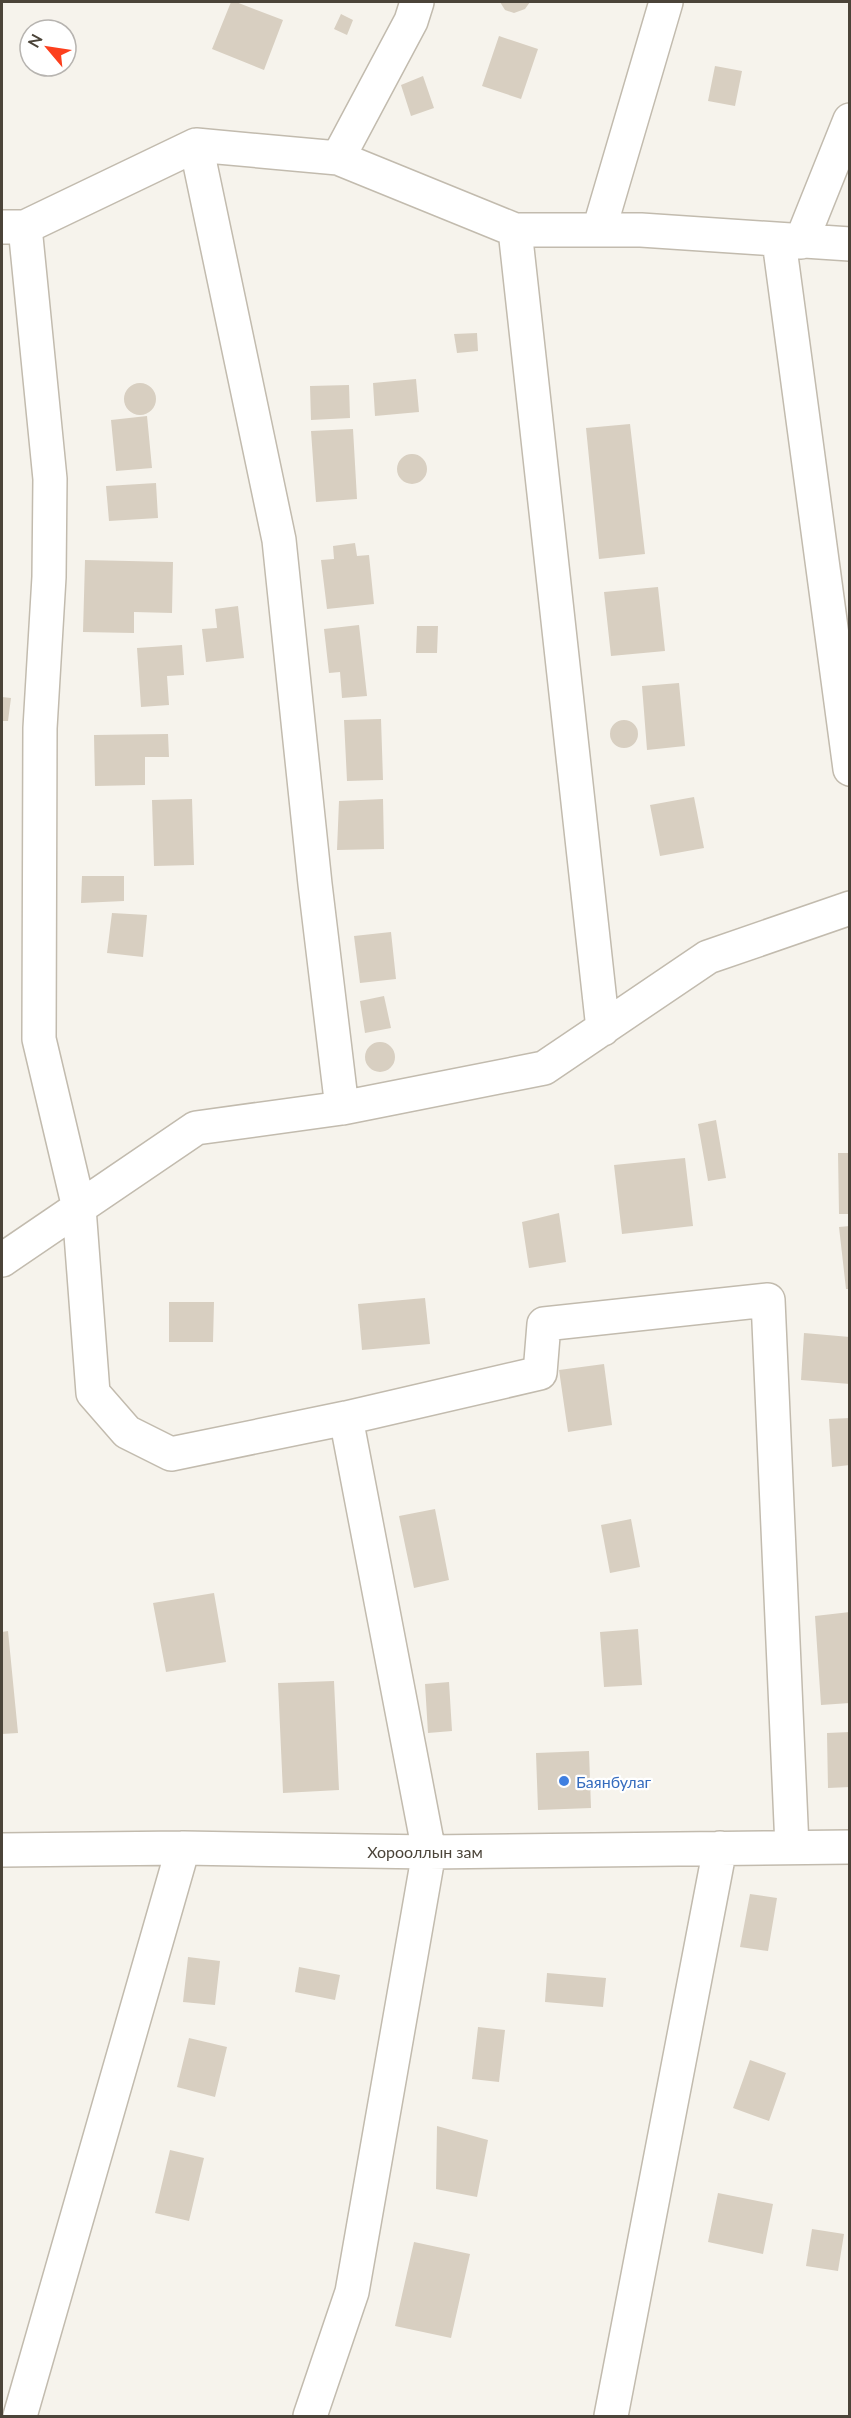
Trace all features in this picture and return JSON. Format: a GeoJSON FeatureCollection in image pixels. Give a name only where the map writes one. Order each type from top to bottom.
{"type":"FeatureCollection","features":[{"type":"Feature","properties":{"kind":"street"},"geometry":{"type":"LineString","coordinates":[[338,158],[411,21],[417,2]]}},
{"type":"Feature","properties":{"kind":"street"},"geometry":{"type":"LineString","coordinates":[[599,230],[666,2]]}},
{"type":"Feature","properties":{"kind":"street"},"geometry":{"type":"LineString","coordinates":[[849,120],[790,241],[849,770]]}},
{"type":"Feature","properties":{"kind":"street"},"geometry":{"type":"LineString","coordinates":[[196,145],[279,540],[315,884],[342,1108]]}},
{"type":"Feature","properties":{"kind":"street"},"geometry":{"type":"LineString","coordinates":[[792,1847],[768,1300],[544,1324],[540,1372],[345,1418],[171,1454],[127,1432],[93,1393],[79,1208],[39,1039],[40,728],[49,577],[50,479],[13,227],[196,145],[338,158],[515,230],[641,230],[849,244]]}},
{"type":"Feature","properties":{"kind":"street"},"geometry":{"type":"LineString","coordinates":[[515,230],[603,1029]]}},
{"type":"Feature","properties":{"kind":"street"},"geometry":{"type":"LineString","coordinates":[[2,1260],[196,1128],[342,1108],[544,1068],[708,957],[849,908]]}},
{"type":"Feature","properties":{"kind":"street"},"geometry":{"type":"LineString","coordinates":[[310,2416],[352,2292],[429,1852],[345,1418]]}},
{"type":"Feature","properties":{"kind":"street","name":"Хорооллын зам"},"geometry":{"type":"LineString","coordinates":[[2,1850],[183,1848],[429,1852],[849,1847]]}},
{"type":"Feature","properties":{"kind":"street"},"geometry":{"type":"LineString","coordinates":[[20,2416],[183,1848]]}},
{"type":"Feature","properties":{"kind":"street"},"geometry":{"type":"LineString","coordinates":[[611,2416],[720,1848]]}},
{"type":"Feature","properties":{"kind":"building"},"geometry":{"type":"Polygon","coordinates":[[[231,2],[283,20],[264,70],[212,49],[231,2]]]}},
{"type":"Feature","properties":{"kind":"building"},"geometry":{"type":"Polygon","coordinates":[[[500,2],[530,2],[525,9],[514,13],[505,10],[500,2]]]}},
{"type":"Feature","properties":{"kind":"building"},"geometry":{"type":"Polygon","coordinates":[[[341,14],[353,20],[347,35],[334,29],[341,14]]]}},
{"type":"Feature","properties":{"kind":"building"},"geometry":{"type":"Polygon","coordinates":[[[499,36],[538,49],[521,99],[482,86],[499,36]]]}},
{"type":"Feature","properties":{"kind":"building"},"geometry":{"type":"Polygon","coordinates":[[[715,66],[742,71],[735,106],[708,101],[715,66]]]}},
{"type":"Feature","properties":{"kind":"building"},"geometry":{"type":"Polygon","coordinates":[[[423,76],[434,108],[411,116],[401,85],[423,76]]]}},
{"type":"Feature","properties":{"kind":"building"},"geometry":{"type":"Polygon","coordinates":[[[477,333],[478,351],[457,353],[454,334],[477,333]]]}},
{"type":"Feature","properties":{"kind":"building"},"geometry":{"type":"Polygon","coordinates":[[[416,379],[419,412],[375,416],[373,383],[416,379]]]}},
{"type":"Feature","properties":{"kind":"building"},"geometry":{"type":"Polygon","coordinates":[[[140,383],[151,388],[156,399],[151,410],[140,415],[129,410],[124,399],[129,388],[140,383]]]}},
{"type":"Feature","properties":{"kind":"building"},"geometry":{"type":"Polygon","coordinates":[[[349,385],[350,418],[311,420],[310,386],[349,385]]]}},
{"type":"Feature","properties":{"kind":"building"},"geometry":{"type":"Polygon","coordinates":[[[147,416],[152,468],[116,471],[111,420],[147,416]]]}},
{"type":"Feature","properties":{"kind":"building"},"geometry":{"type":"Polygon","coordinates":[[[630,424],[645,554],[599,559],[586,428],[630,424]]]}},
{"type":"Feature","properties":{"kind":"building"},"geometry":{"type":"Polygon","coordinates":[[[353,429],[357,499],[316,502],[311,431],[353,429]]]}},
{"type":"Feature","properties":{"kind":"building"},"geometry":{"type":"Polygon","coordinates":[[[412,454],[423,458],[427,469],[423,480],[412,484],[401,480],[397,469],[401,458],[412,454]]]}},
{"type":"Feature","properties":{"kind":"building"},"geometry":{"type":"Polygon","coordinates":[[[156,483],[158,518],[109,521],[106,486],[156,483]]]}},
{"type":"Feature","properties":{"kind":"building"},"geometry":{"type":"Polygon","coordinates":[[[355,543],[357,556],[369,555],[374,604],[327,609],[321,560],[334,559],[333,546],[355,543]]]}},
{"type":"Feature","properties":{"kind":"building"},"geometry":{"type":"Polygon","coordinates":[[[85,560],[173,562],[172,613],[134,612],[134,633],[83,632],[85,560]]]}},
{"type":"Feature","properties":{"kind":"building"},"geometry":{"type":"Polygon","coordinates":[[[658,587],[665,651],[611,656],[604,592],[658,587]]]}},
{"type":"Feature","properties":{"kind":"building"},"geometry":{"type":"Polygon","coordinates":[[[238,606],[244,658],[206,662],[202,629],[217,628],[215,609],[238,606]]]}},
{"type":"Feature","properties":{"kind":"building"},"geometry":{"type":"Polygon","coordinates":[[[359,625],[367,696],[342,698],[340,672],[329,673],[324,629],[359,625]]]}},
{"type":"Feature","properties":{"kind":"building"},"geometry":{"type":"Polygon","coordinates":[[[417,626],[438,626],[437,653],[416,653],[417,626]]]}},
{"type":"Feature","properties":{"kind":"building"},"geometry":{"type":"Polygon","coordinates":[[[182,645],[184,675],[167,676],[169,705],[141,707],[137,648],[182,645]]]}},
{"type":"Feature","properties":{"kind":"building"},"geometry":{"type":"Polygon","coordinates":[[[679,683],[685,746],[647,750],[642,686],[679,683]]]}},
{"type":"Feature","properties":{"kind":"building"},"geometry":{"type":"Polygon","coordinates":[[[2,697],[11,698],[8,721],[2,721],[2,697]]]}},
{"type":"Feature","properties":{"kind":"building"},"geometry":{"type":"Polygon","coordinates":[[[381,719],[383,780],[347,781],[344,720],[381,719]]]}},
{"type":"Feature","properties":{"kind":"building"},"geometry":{"type":"Polygon","coordinates":[[[624,720],[634,724],[638,734],[634,744],[624,748],[614,744],[610,734],[614,724],[624,720]]]}},
{"type":"Feature","properties":{"kind":"building"},"geometry":{"type":"Polygon","coordinates":[[[168,734],[169,757],[145,757],[145,785],[95,786],[94,735],[168,734]]]}},
{"type":"Feature","properties":{"kind":"building"},"geometry":{"type":"Polygon","coordinates":[[[694,797],[704,848],[660,856],[650,805],[694,797]]]}},
{"type":"Feature","properties":{"kind":"building"},"geometry":{"type":"Polygon","coordinates":[[[192,799],[194,865],[154,866],[152,800],[192,799]]]}},
{"type":"Feature","properties":{"kind":"building"},"geometry":{"type":"Polygon","coordinates":[[[383,799],[384,849],[337,850],[339,801],[383,799]]]}},
{"type":"Feature","properties":{"kind":"building"},"geometry":{"type":"Polygon","coordinates":[[[82,876],[124,876],[124,901],[81,903],[82,876]]]}},
{"type":"Feature","properties":{"kind":"building"},"geometry":{"type":"Polygon","coordinates":[[[112,913],[147,915],[143,957],[107,953],[112,913]]]}},
{"type":"Feature","properties":{"kind":"building"},"geometry":{"type":"Polygon","coordinates":[[[391,932],[396,979],[360,983],[354,936],[391,932]]]}},
{"type":"Feature","properties":{"kind":"building"},"geometry":{"type":"Polygon","coordinates":[[[384,996],[391,1028],[365,1033],[360,1001],[384,996]]]}},
{"type":"Feature","properties":{"kind":"building"},"geometry":{"type":"Polygon","coordinates":[[[380,1042],[391,1046],[395,1057],[391,1068],[380,1072],[369,1068],[365,1057],[369,1046],[380,1042]]]}},
{"type":"Feature","properties":{"kind":"building"},"geometry":{"type":"Polygon","coordinates":[[[716,1120],[726,1178],[708,1181],[698,1124],[716,1120]]]}},
{"type":"Feature","properties":{"kind":"building"},"geometry":{"type":"Polygon","coordinates":[[[838,1153],[850,1153],[850,1214],[839,1214],[838,1153]]]}},
{"type":"Feature","properties":{"kind":"building"},"geometry":{"type":"Polygon","coordinates":[[[685,1158],[693,1226],[622,1234],[614,1165],[685,1158]]]}},
{"type":"Feature","properties":{"kind":"building"},"geometry":{"type":"Polygon","coordinates":[[[559,1213],[566,1262],[529,1268],[522,1222],[559,1213]]]}},
{"type":"Feature","properties":{"kind":"building"},"geometry":{"type":"Polygon","coordinates":[[[850,1226],[850,1289],[846,1289],[839,1227],[850,1226]]]}},
{"type":"Feature","properties":{"kind":"building"},"geometry":{"type":"Polygon","coordinates":[[[425,1298],[430,1344],[362,1350],[358,1304],[425,1298]]]}},
{"type":"Feature","properties":{"kind":"building"},"geometry":{"type":"Polygon","coordinates":[[[169,1302],[214,1302],[213,1342],[169,1342],[169,1302]]]}},
{"type":"Feature","properties":{"kind":"building"},"geometry":{"type":"Polygon","coordinates":[[[804,1333],[850,1337],[850,1384],[801,1380],[804,1333]]]}},
{"type":"Feature","properties":{"kind":"building"},"geometry":{"type":"Polygon","coordinates":[[[604,1364],[612,1425],[568,1432],[559,1370],[604,1364]]]}},
{"type":"Feature","properties":{"kind":"building"},"geometry":{"type":"Polygon","coordinates":[[[850,1418],[850,1465],[832,1467],[829,1419],[850,1418]]]}},
{"type":"Feature","properties":{"kind":"building"},"geometry":{"type":"Polygon","coordinates":[[[435,1509],[449,1580],[414,1588],[399,1516],[435,1509]]]}},
{"type":"Feature","properties":{"kind":"building"},"geometry":{"type":"Polygon","coordinates":[[[631,1519],[640,1567],[610,1573],[601,1525],[631,1519]]]}},
{"type":"Feature","properties":{"kind":"building"},"geometry":{"type":"Polygon","coordinates":[[[214,1593],[226,1662],[166,1672],[153,1603],[214,1593]]]}},
{"type":"Feature","properties":{"kind":"building"},"geometry":{"type":"Polygon","coordinates":[[[850,1612],[850,1703],[821,1705],[815,1616],[850,1612]]]}},
{"type":"Feature","properties":{"kind":"building"},"geometry":{"type":"Polygon","coordinates":[[[638,1629],[642,1685],[604,1687],[600,1632],[638,1629]]]}},
{"type":"Feature","properties":{"kind":"building"},"geometry":{"type":"Polygon","coordinates":[[[8,1631],[18,1733],[2,1734],[2,1632],[8,1631]]]}},
{"type":"Feature","properties":{"kind":"building"},"geometry":{"type":"Polygon","coordinates":[[[334,1681],[339,1790],[283,1793],[278,1683],[334,1681]]]}},
{"type":"Feature","properties":{"kind":"building"},"geometry":{"type":"Polygon","coordinates":[[[449,1682],[452,1731],[428,1733],[425,1684],[449,1682]]]}},
{"type":"Feature","properties":{"kind":"building"},"geometry":{"type":"Polygon","coordinates":[[[850,1732],[850,1787],[828,1788],[827,1733],[850,1732]]]}},
{"type":"Feature","properties":{"kind":"building"},"geometry":{"type":"Polygon","coordinates":[[[589,1751],[591,1808],[538,1810],[536,1753],[589,1751]]]}},
{"type":"Feature","properties":{"kind":"building"},"geometry":{"type":"Polygon","coordinates":[[[750,1894],[777,1898],[768,1951],[740,1947],[750,1894]]]}},
{"type":"Feature","properties":{"kind":"building"},"geometry":{"type":"Polygon","coordinates":[[[188,1957],[220,1961],[215,2005],[183,2002],[188,1957]]]}},
{"type":"Feature","properties":{"kind":"building"},"geometry":{"type":"Polygon","coordinates":[[[299,1967],[340,1975],[335,2000],[295,1992],[299,1967]]]}},
{"type":"Feature","properties":{"kind":"building"},"geometry":{"type":"Polygon","coordinates":[[[547,1973],[606,1978],[603,2007],[545,2002],[547,1973]]]}},
{"type":"Feature","properties":{"kind":"building"},"geometry":{"type":"Polygon","coordinates":[[[478,2027],[505,2030],[499,2082],[472,2079],[478,2027]]]}},
{"type":"Feature","properties":{"kind":"building"},"geometry":{"type":"Polygon","coordinates":[[[189,2038],[227,2047],[215,2097],[177,2087],[189,2038]]]}},
{"type":"Feature","properties":{"kind":"building"},"geometry":{"type":"Polygon","coordinates":[[[750,2060],[786,2073],[769,2121],[733,2108],[750,2060]]]}},
{"type":"Feature","properties":{"kind":"building"},"geometry":{"type":"Polygon","coordinates":[[[437,2126],[488,2140],[477,2197],[436,2189],[437,2126]]]}},
{"type":"Feature","properties":{"kind":"building"},"geometry":{"type":"Polygon","coordinates":[[[170,2150],[204,2158],[189,2221],[155,2213],[170,2150]]]}},
{"type":"Feature","properties":{"kind":"building"},"geometry":{"type":"Polygon","coordinates":[[[718,2193],[773,2204],[763,2254],[708,2242],[718,2193]]]}},
{"type":"Feature","properties":{"kind":"building"},"geometry":{"type":"Polygon","coordinates":[[[812,2229],[844,2234],[838,2271],[806,2266],[812,2229]]]}},
{"type":"Feature","properties":{"kind":"building"},"geometry":{"type":"Polygon","coordinates":[[[414,2242],[470,2254],[451,2338],[395,2326],[414,2242]]]}},
{"type":"Feature","properties":{"kind":"place","name":"Баянбулаг"},"geometry":{"type":"Point","coordinates":[564,1781]}}]}
